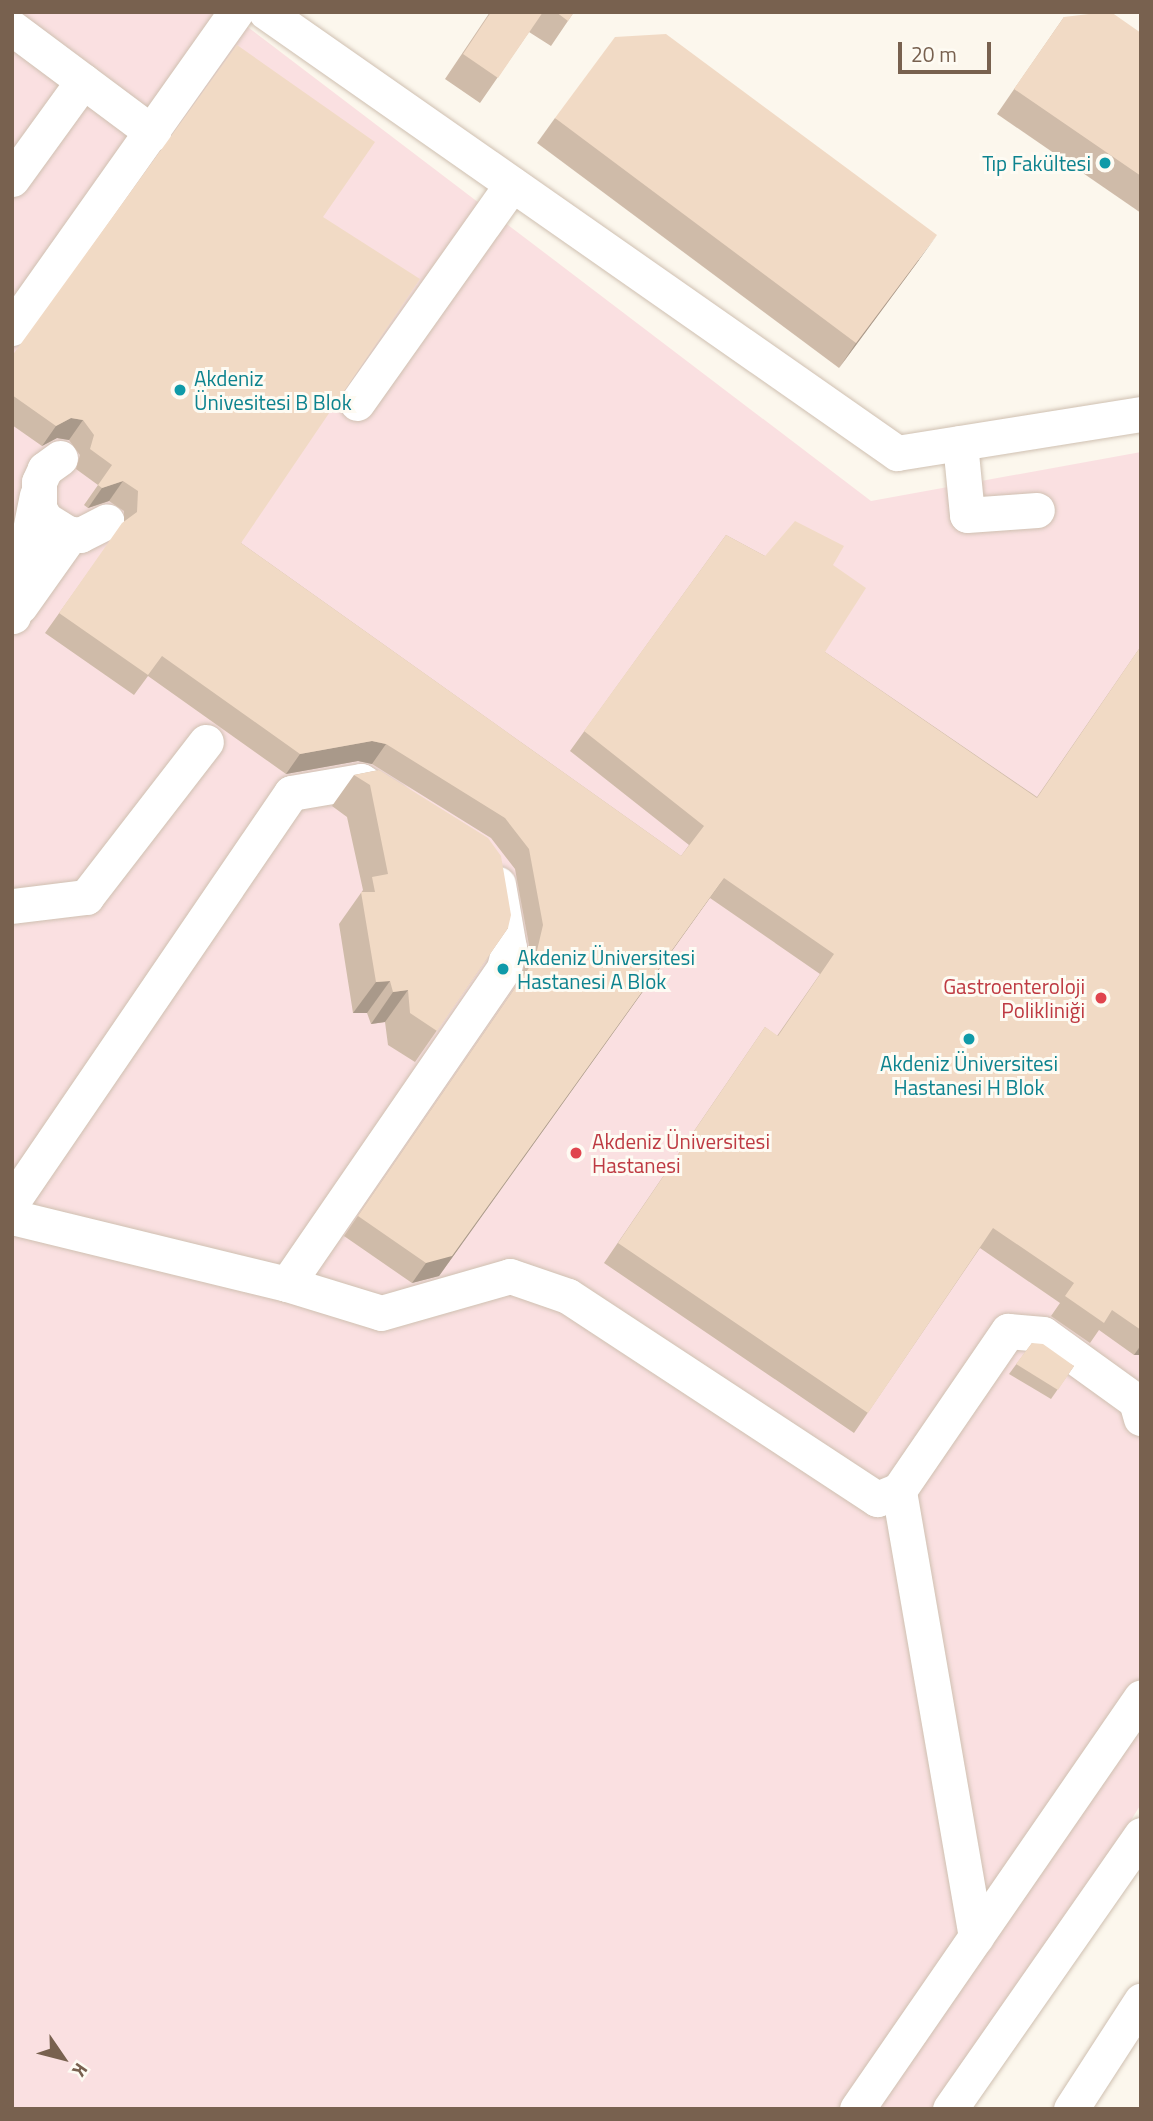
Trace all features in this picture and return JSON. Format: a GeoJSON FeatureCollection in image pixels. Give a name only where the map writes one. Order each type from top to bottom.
{"type":"FeatureCollection","features":[{"type":"Feature","properties":{"kind":"lane"},"geometry":{"type":"LineString","coordinates":[[12,328],[153,133],[260,13],[512,184],[897,453],[1141,414]]}},
{"type":"Feature","properties":{"kind":"lane"},"geometry":{"type":"LineString","coordinates":[[12,29],[153,133]]}},
{"type":"Feature","properties":{"kind":"lane"},"geometry":{"type":"LineString","coordinates":[[12,179],[83,81]]}},
{"type":"Feature","properties":{"kind":"lane"},"geometry":{"type":"LineString","coordinates":[[357,403],[512,184]]}},
{"type":"Feature","properties":{"kind":"lane"},"geometry":{"type":"LineString","coordinates":[[960,443],[967,515],[1037,510]]}},
{"type":"Feature","properties":{"kind":"lane"},"geometry":{"type":"LineString","coordinates":[[13,617],[37,495],[45,469],[60,458]]}},
{"type":"Feature","properties":{"kind":"lane"},"geometry":{"type":"LineString","coordinates":[[37,495],[46,519],[71,534],[93,532],[107,521]]}},
{"type":"Feature","properties":{"kind":"lane"},"geometry":{"type":"LineString","coordinates":[[13,617],[71,534]]}},
{"type":"Feature","properties":{"kind":"lane"},"geometry":{"type":"LineString","coordinates":[[12,906],[86,897],[206,742]]}},
{"type":"Feature","properties":{"kind":"lane"},"geometry":{"type":"LineString","coordinates":[[12,1202],[291,793],[361,781],[415,815]]}},
{"type":"Feature","properties":{"kind":"lane"},"geometry":{"type":"LineString","coordinates":[[287,1284],[504,968],[509,948],[498,880],[480,855]]}},
{"type":"Feature","properties":{"kind":"lane"},"geometry":{"type":"LineString","coordinates":[[12,1217],[287,1284],[381,1313],[510,1276],[568,1296],[877,1499],[899,1490],[1008,1331],[1043,1334],[1136,1401],[1141,1418]]}},
{"type":"Feature","properties":{"kind":"lane"},"geometry":{"type":"LineString","coordinates":[[899,1490],[976,1937]]}},
{"type":"Feature","properties":{"kind":"lane"},"geometry":{"type":"LineString","coordinates":[[857,2109],[1141,1698]]}},
{"type":"Feature","properties":{"kind":"lane"},"geometry":{"type":"LineString","coordinates":[[950,2109],[1141,1835]]}},
{"type":"Feature","properties":{"kind":"lane"},"geometry":{"type":"LineString","coordinates":[[1071,2109],[1141,2001]]}},
{"type":"Feature","properties":{"kind":"shaded area","name":"Akdeniz Üniversitesi Hastanesi"},"geometry":{"type":"Polygon","coordinates":[[[12,12],[228,12],[871,501],[1141,452],[1141,1804],[954,2109],[12,2109],[12,12]]]}},
{"type":"Feature","properties":{"kind":"building"},"geometry":{"type":"Polygon","coordinates":[[[491,12],[543,12],[498,78],[463,54],[491,12]]]}},
{"type":"Feature","properties":{"kind":"building"},"geometry":{"type":"Polygon","coordinates":[[[556,12],[574,12],[568,21],[556,12]]]}},
{"type":"Feature","properties":{"kind":"building","name":"Tıp Fakültesi"},"geometry":{"type":"Polygon","coordinates":[[[1091,12],[1111,12],[1141,33],[1141,176],[1014,89],[1064,17],[1091,12]]]}},
{"type":"Feature","properties":{"kind":"building"},"geometry":{"type":"Polygon","coordinates":[[[666,34],[937,235],[856,343],[555,118],[615,37],[666,34]]]}},
{"type":"Feature","properties":{"kind":"building"},"geometry":{"type":"Polygon","coordinates":[[[237,45],[375,142],[323,217],[420,279],[241,543],[681,856],[704,826],[584,731],[726,535],[765,556],[795,521],[844,546],[833,565],[866,588],[825,652],[1037,798],[1141,646],[1141,1330],[1112,1310],[1104,1323],[1065,1296],[1074,1283],[993,1228],[868,1413],[618,1243],[765,1027],[778,1036],[834,954],[724,878],[452,1256],[426,1263],[358,1216],[535,959],[543,925],[529,849],[505,818],[386,744],[372,741],[300,754],[162,656],[148,675],[59,613],[122,523],[137,512],[138,491],[123,481],[102,488],[98,485],[112,465],[90,449],[94,435],[83,420],[71,418],[56,426],[12,395],[12,356],[237,45]]]}},
{"type":"Feature","properties":{"kind":"building"},"geometry":{"type":"Polygon","coordinates":[[[379,770],[488,838],[501,856],[511,915],[508,928],[437,1031],[410,1013],[408,990],[393,992],[390,981],[376,982],[361,892],[375,892],[372,877],[388,874],[370,785],[354,775],[379,770]]]}},
{"type":"Feature","properties":{"kind":"building"},"geometry":{"type":"Polygon","coordinates":[[[1032,1343],[1043,1344],[1074,1366],[1058,1390],[1016,1364],[1032,1343]]]}},
{"type":"Feature","properties":{"kind":"place","name":"Tıp Fakültesi"},"geometry":{"type":"Point","coordinates":[1105,163]}},
{"type":"Feature","properties":{"kind":"place","name":"Akdeniz Ünivesitesi B Blok"},"geometry":{"type":"Point","coordinates":[180,390]}},
{"type":"Feature","properties":{"kind":"place","name":"Akdeniz Üniversitesi Hastanesi A Blok"},"geometry":{"type":"Point","coordinates":[503,969]}},
{"type":"Feature","properties":{"kind":"place","name":"Gastroenteroloji Polikliniği"},"geometry":{"type":"Point","coordinates":[1101,998]}},
{"type":"Feature","properties":{"kind":"place","name":"Akdeniz Üniversitesi Hastanesi H Blok"},"geometry":{"type":"Point","coordinates":[969,1039]}},
{"type":"Feature","properties":{"kind":"place","name":"Akdeniz Üniversitesi Hastanesi"},"geometry":{"type":"Point","coordinates":[576,1153]}}]}
